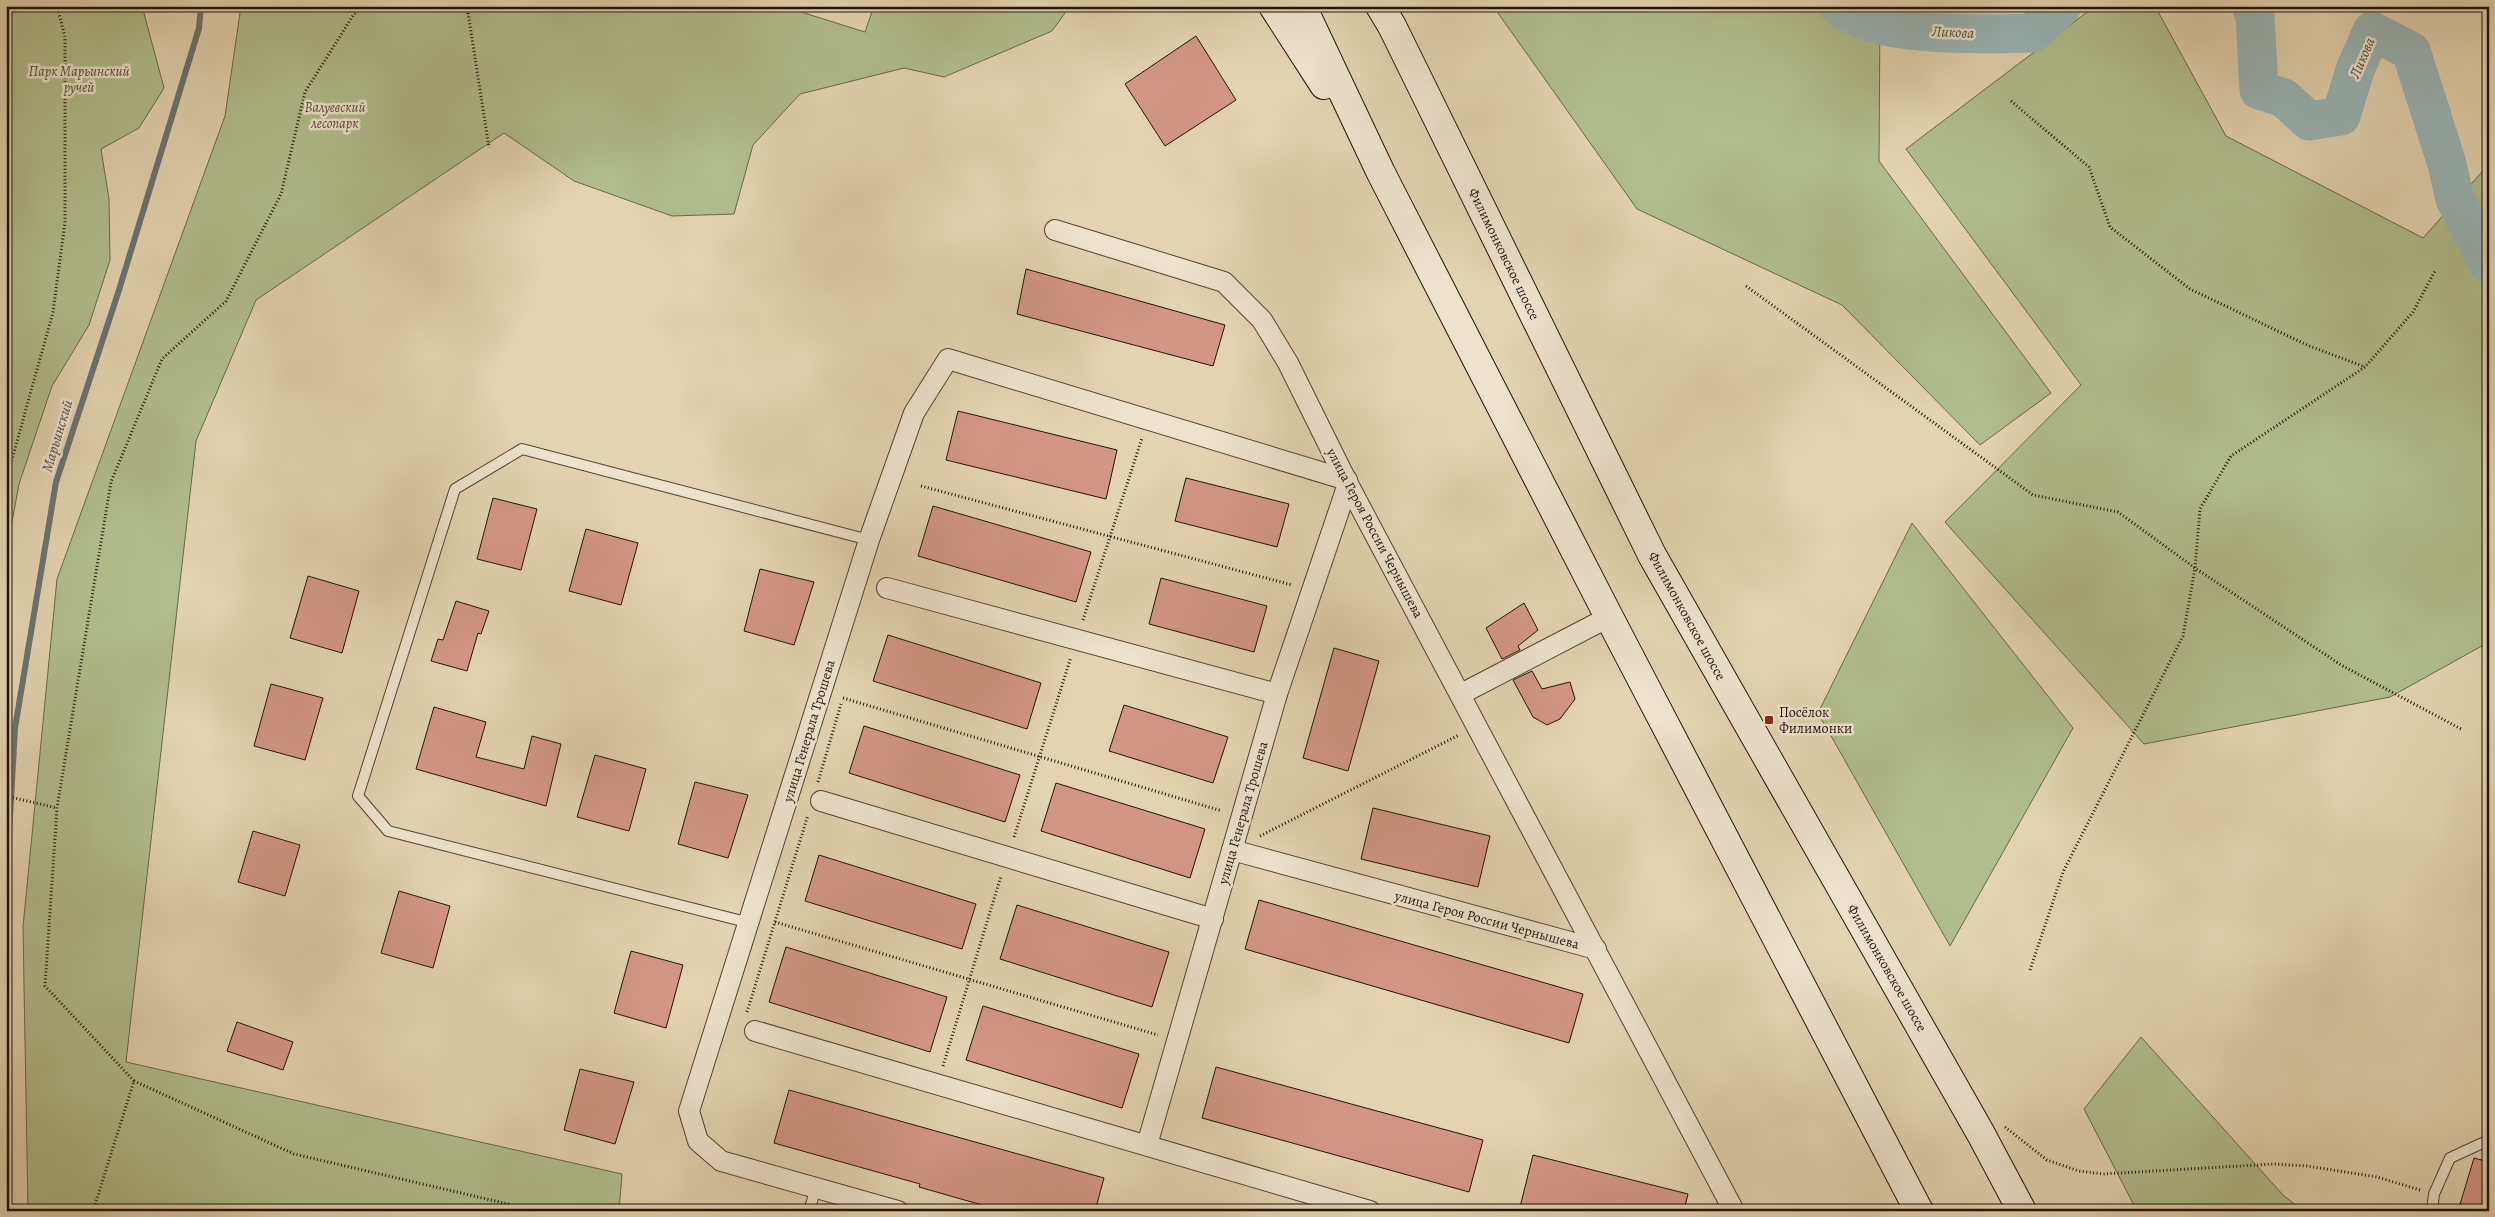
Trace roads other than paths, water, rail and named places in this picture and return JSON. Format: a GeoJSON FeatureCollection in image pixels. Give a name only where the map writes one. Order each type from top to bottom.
{"type":"FeatureCollection","features":[{"type":"Feature","properties":{"kind":"main road"},"geometry":{"type":"LineString","coordinates":[[1272,6],[1381,173]]}},
{"type":"Feature","properties":{"kind":"main road"},"geometry":{"type":"LineString","coordinates":[[1302,6],[1381,173],[1609,617],[1919,1211]]}},
{"type":"Feature","properties":{"kind":"main road","name":"Филимонковское шоссе"},"geometry":{"type":"LineString","coordinates":[[1380,6],[1392,26],[1652,555],[1981,1134],[2022,1211]]}},
{"type":"Feature","properties":{"kind":"street","name":"улица Героя России Чернышева"},"geometry":{"type":"LineString","coordinates":[[1055,230],[1224,282],[1262,320],[1288,363],[1347,482],[1734,1211]]}},
{"type":"Feature","properties":{"kind":"street","name":"улица Генерала Трошева"},"geometry":{"type":"LineString","coordinates":[[816,1188],[721,1161],[698,1141],[689,1111],[869,540],[914,413],[948,359],[1347,482],[1277,694],[1147,1144]]}},
{"type":"Feature","properties":{"kind":"street"},"geometry":{"type":"LineString","coordinates":[[887,588],[1277,694]]}},
{"type":"Feature","properties":{"kind":"street"},"geometry":{"type":"LineString","coordinates":[[1461,694],[1609,617]]}},
{"type":"Feature","properties":{"kind":"street"},"geometry":{"type":"LineString","coordinates":[[820,801],[1213,919]]}},
{"type":"Feature","properties":{"kind":"street","name":"улица Героя России Чернышева"},"geometry":{"type":"LineString","coordinates":[[1232,850],[1596,949]]}},
{"type":"Feature","properties":{"kind":"street"},"geometry":{"type":"LineString","coordinates":[[755,1031],[1147,1144],[1370,1211]]}},
{"type":"Feature","properties":{"kind":"street"},"geometry":{"type":"LineString","coordinates":[[816,1188],[898,1211]]}},
{"type":"Feature","properties":{"kind":"lane"},"geometry":{"type":"LineString","coordinates":[[750,922],[388,831],[358,796],[455,489],[522,449],[869,540]]}},
{"type":"Feature","properties":{"kind":"lane"},"geometry":{"type":"LineString","coordinates":[[2432,1211],[2434,1194],[2450,1158],[2489,1140]]}},
{"type":"Feature","properties":{"kind":"lane"},"geometry":{"type":"LineString","coordinates":[[809,1211],[816,1188]]}},
{"type":"Feature","properties":{"kind":"waterway","name":"Марьинский"},"geometry":{"type":"LineString","coordinates":[[6,888],[15,728],[56,482],[119,290],[199,28],[201,6]]}},
{"type":"Feature","properties":{"kind":"waterway","name":"Ликова"},"geometry":{"type":"LineString","coordinates":[[1838,6],[1863,20],[1890,27],[1930,32],[1972,34],[2032,33],[2062,6]]}},
{"type":"Feature","properties":{"kind":"waterway","name":"Ликова"},"geometry":{"type":"LineString","coordinates":[[2251,6],[2255,15],[2259,90],[2284,98],[2309,121],[2341,116],[2355,70],[2372,31],[2411,51],[2447,164],[2455,199],[2489,265]]}},
{"type":"Feature","properties":{"kind":"place","name":"Посёлок Филимонки"},"geometry":{"type":"Point","coordinates":[1769,720]}},
{"type":"Feature","properties":{"kind":"park label","name":"Парк Марьинский ручей"},"geometry":{"type":"Point","coordinates":[79,79]}},
{"type":"Feature","properties":{"kind":"park label","name":"Валуевский лесопарк"},"geometry":{"type":"Point","coordinates":[335,116]}}]}
